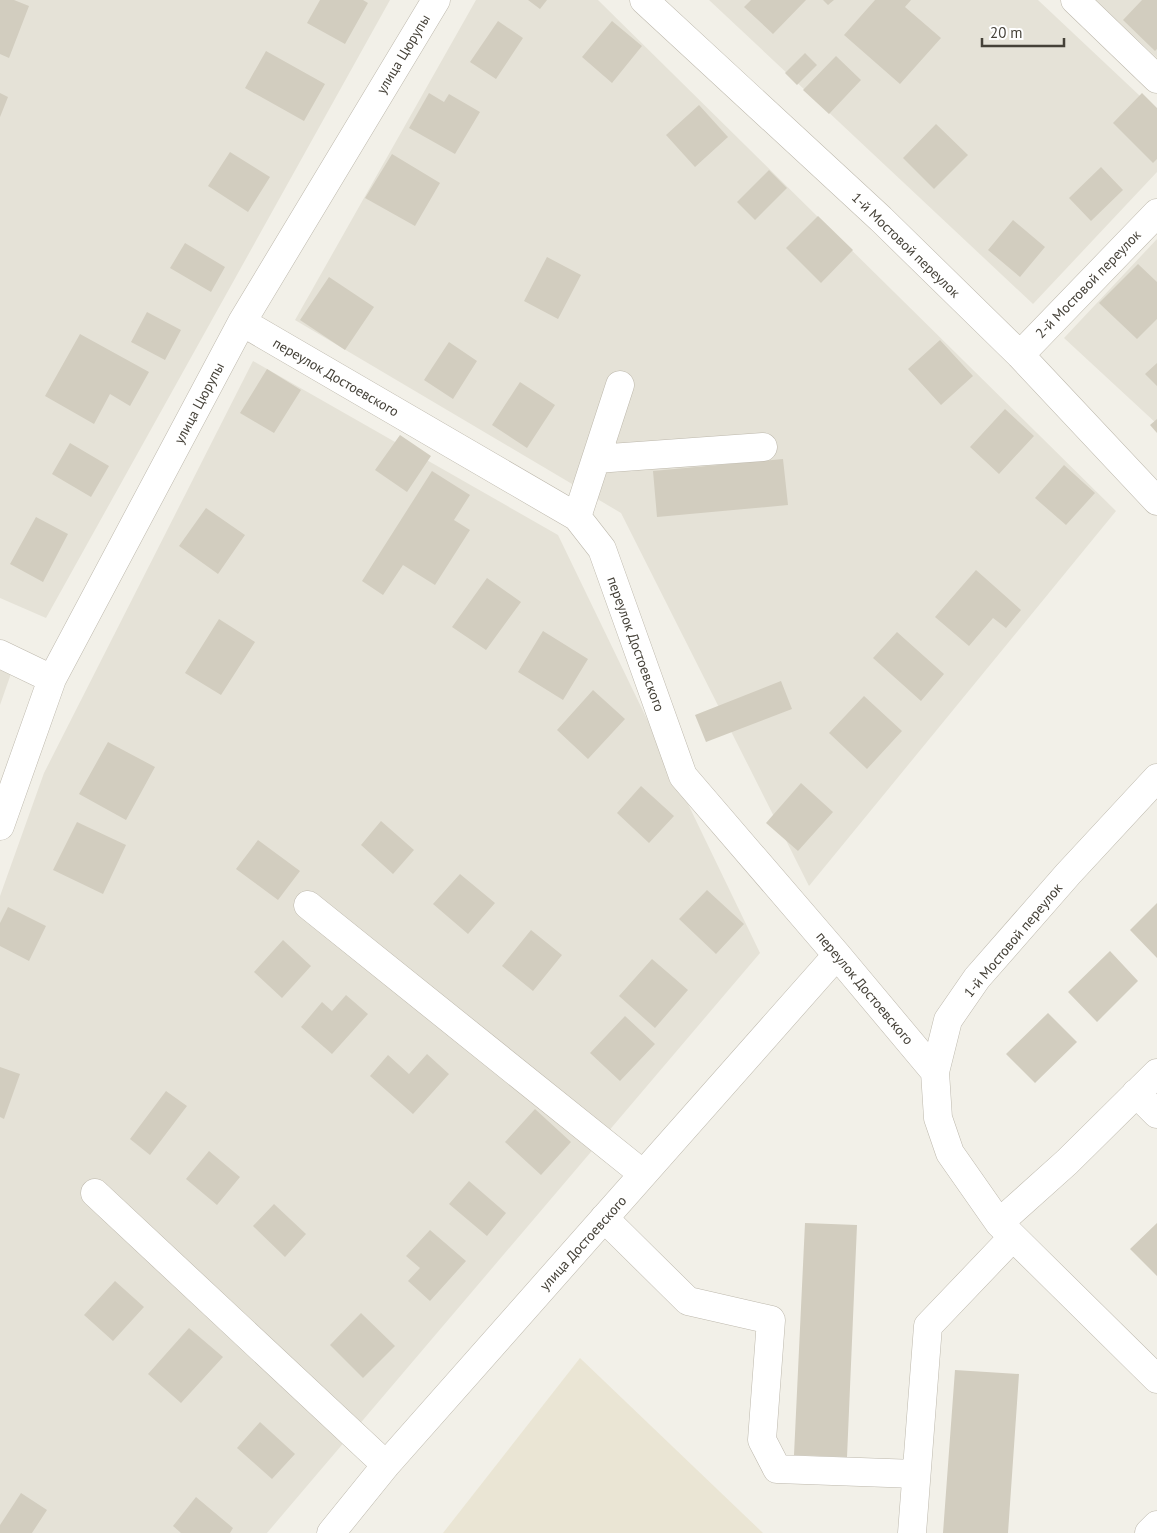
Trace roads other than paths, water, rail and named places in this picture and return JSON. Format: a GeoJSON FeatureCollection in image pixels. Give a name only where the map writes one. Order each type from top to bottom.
{"type":"FeatureCollection","features":[{"type":"Feature","properties":{"kind":"street","name":"улица Цюрупы"},"geometry":{"type":"LineString","coordinates":[[0,826],[52,679],[242,322],[436,0]]}},
{"type":"Feature","properties":{"kind":"street","name":"1-й Мостовой переулок"},"geometry":{"type":"LineString","coordinates":[[644,0],[881,219],[1020,355],[1157,501]]}},
{"type":"Feature","properties":{"kind":"street"},"geometry":{"type":"LineString","coordinates":[[1075,0],[1157,80]]}},
{"type":"Feature","properties":{"kind":"street","name":"2-й Мостовой переулок"},"geometry":{"type":"LineString","coordinates":[[1020,355],[1157,213]]}},
{"type":"Feature","properties":{"kind":"street","name":"переулок Достоевского"},"geometry":{"type":"LineString","coordinates":[[242,322],[577,516],[602,549],[683,776],[837,954],[935,1072]]}},
{"type":"Feature","properties":{"kind":"street"},"geometry":{"type":"LineString","coordinates":[[577,516],[620,385]]}},
{"type":"Feature","properties":{"kind":"street"},"geometry":{"type":"LineString","coordinates":[[596,459],[763,447]]}},
{"type":"Feature","properties":{"kind":"street"},"geometry":{"type":"LineString","coordinates":[[0,654],[52,679]]}},
{"type":"Feature","properties":{"kind":"street","name":"1-й Мостовой переулок"},"geometry":{"type":"LineString","coordinates":[[1157,778],[1068,874],[977,978],[948,1020],[935,1072],[938,1118],[950,1153],[1006,1230],[1157,1380]]}},
{"type":"Feature","properties":{"kind":"street"},"geometry":{"type":"LineString","coordinates":[[308,905],[644,1174]]}},
{"type":"Feature","properties":{"kind":"street","name":"улица Достоевского"},"geometry":{"type":"LineString","coordinates":[[331,1533],[386,1465],[837,954]]}},
{"type":"Feature","properties":{"kind":"street"},"geometry":{"type":"LineString","coordinates":[[912,1533],[928,1326],[1006,1230],[1067,1162],[1157,1073]]}},
{"type":"Feature","properties":{"kind":"street"},"geometry":{"type":"LineString","coordinates":[[1136,1094],[1157,1114]]}},
{"type":"Feature","properties":{"kind":"street"},"geometry":{"type":"LineString","coordinates":[[95,1193],[386,1465]]}},
{"type":"Feature","properties":{"kind":"street"},"geometry":{"type":"LineString","coordinates":[[604,1218],[688,1301],[772,1320],[762,1440],[777,1469],[916,1474]]}},
{"type":"Feature","properties":{"kind":"street"},"geometry":{"type":"LineString","coordinates":[[1149,1533],[1157,1525]]}}]}
